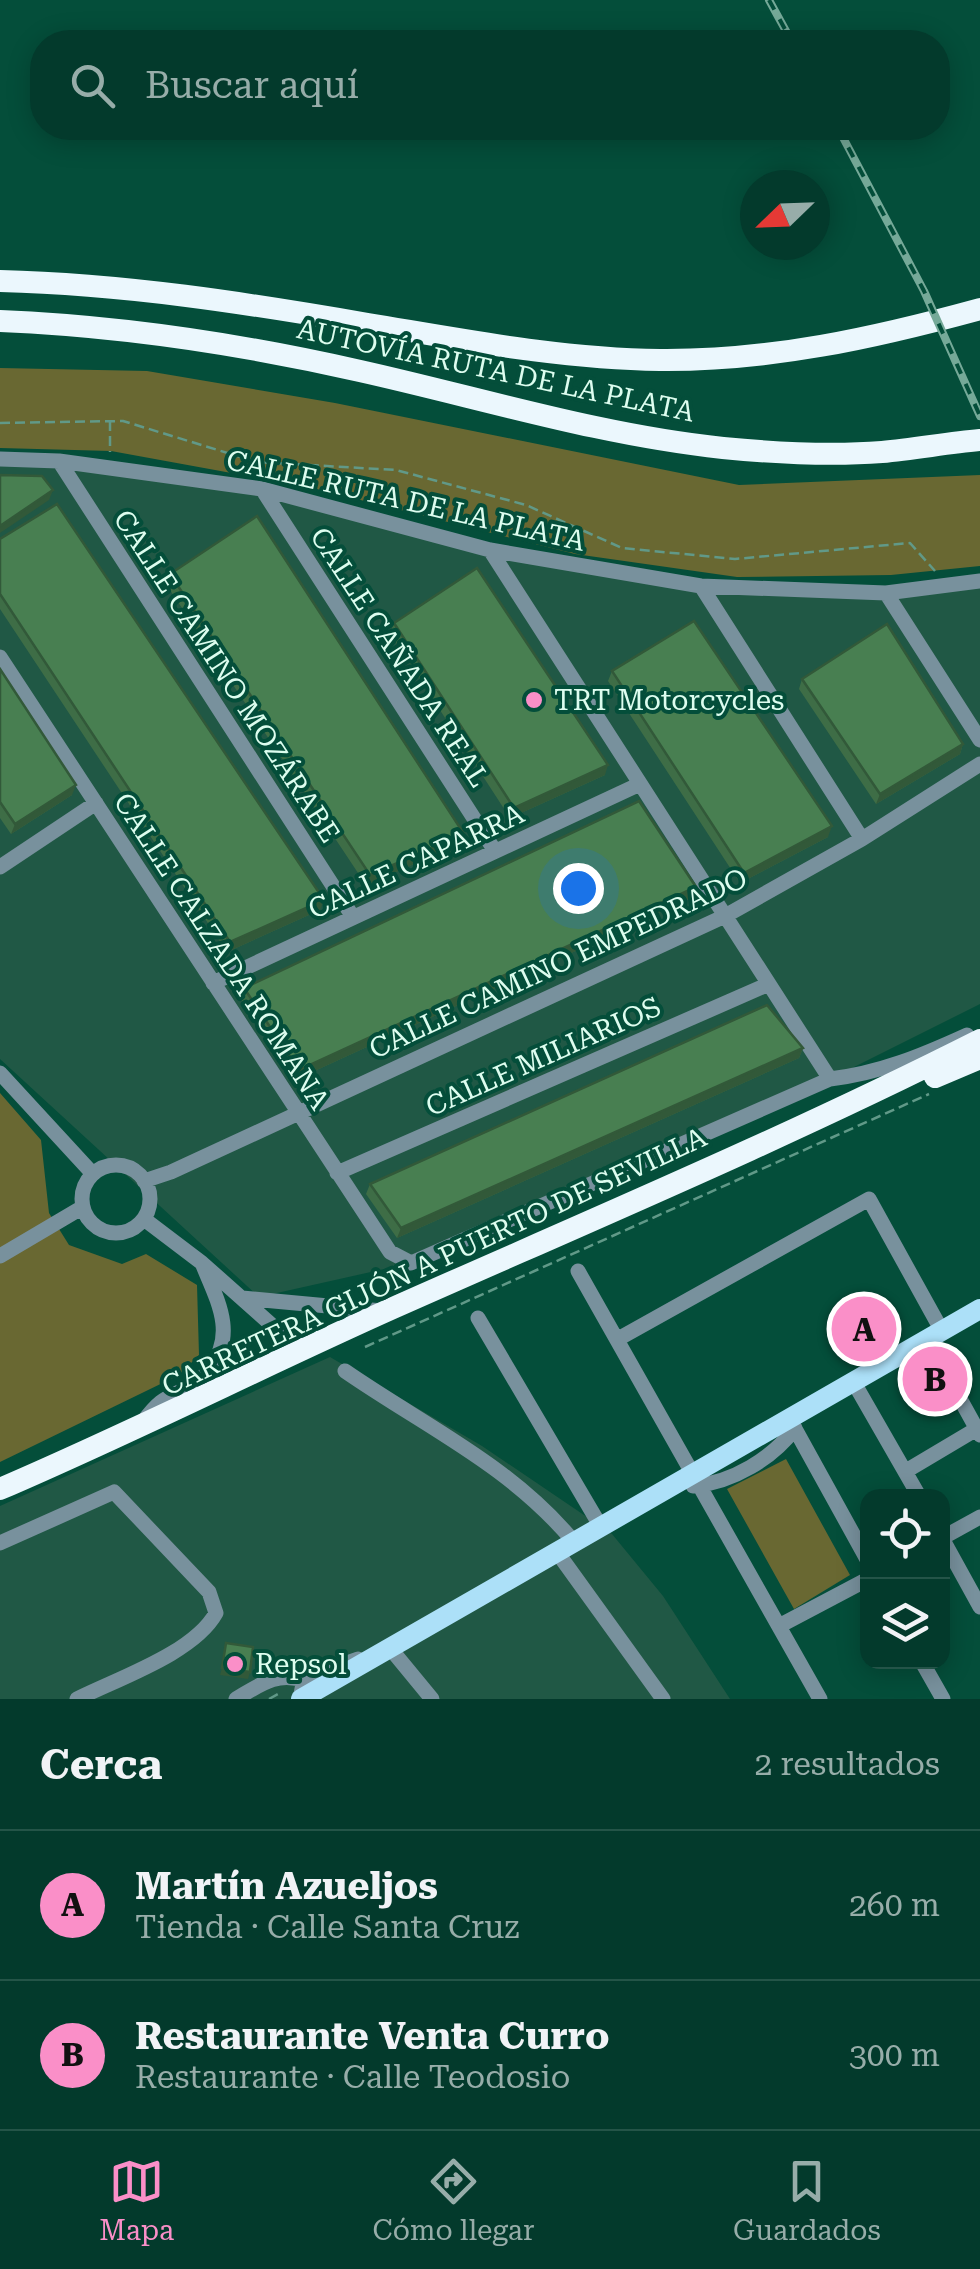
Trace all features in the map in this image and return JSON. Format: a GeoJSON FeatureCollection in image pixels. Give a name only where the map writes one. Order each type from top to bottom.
{"type":"FeatureCollection","features":[{"type":"Feature","properties":{"kind":"highway","name":"AUTOVÍA RUTA DE LA PLATA"},"geometry":{"type":"LineString","coordinates":[[0,282],[164,293],[505,346],[625,359],[757,356],[856,341],[980,309]]}},
{"type":"Feature","properties":{"kind":"highway","name":"AUTOVÍA RUTA DE LA PLATA"},"geometry":{"type":"LineString","coordinates":[[0,320],[72,324],[241,347],[651,439],[784,453],[978,446]]}},
{"type":"Feature","properties":{"kind":"highway","name":"CARRETERA GIJÓN A PUERTO DE SEVILLA"},"geometry":{"type":"LineString","coordinates":[[0,1490],[892,1085],[980,1040]]}},
{"type":"Feature","properties":{"kind":"highway","name":"CARRETERA GIJÓN A PUERTO DE SEVILLA"},"geometry":{"type":"LineString","coordinates":[[892,1085],[946,1075],[980,1058]]}},
{"type":"Feature","properties":{"kind":"main road"},"geometry":{"type":"LineString","coordinates":[[302,1693],[388,1649],[670,1487],[698,1479],[854,1381],[980,1309]]}},
{"type":"Feature","properties":{"kind":"street","name":"CALLE RUTA DE LA PLATA"},"geometry":{"type":"LineString","coordinates":[[0,459],[59,461],[262,489],[490,550],[701,586],[886,593],[980,581]]}},
{"type":"Feature","properties":{"kind":"street","name":"CALLE CAMINO MOZÁRABE"},"geometry":{"type":"LineString","coordinates":[[59,461],[353,918]]}},
{"type":"Feature","properties":{"kind":"street","name":"CALLE CAÑADA REAL"},"geometry":{"type":"LineString","coordinates":[[262,489],[495,851]]}},
{"type":"Feature","properties":{"kind":"street"},"geometry":{"type":"LineString","coordinates":[[490,550],[830,1079],[868,1074],[911,1061],[980,1031]]}},
{"type":"Feature","properties":{"kind":"street"},"geometry":{"type":"LineString","coordinates":[[701,586],[862,839]]}},
{"type":"Feature","properties":{"kind":"street"},"geometry":{"type":"LineString","coordinates":[[886,593],[980,740]]}},
{"type":"Feature","properties":{"kind":"street","name":"CALLE CALZADA ROMANA"},"geometry":{"type":"LineString","coordinates":[[0,656],[390,1252],[411,1262],[830,1079]]}},
{"type":"Feature","properties":{"kind":"street","name":"CALLE CAMINO EMPEDRADO"},"geometry":{"type":"LineString","coordinates":[[144,1181],[171,1172],[725,916],[862,839],[980,764]]}},
{"type":"Feature","properties":{"kind":"street","name":"CALLE CAPARRA"},"geometry":{"type":"LineString","coordinates":[[213,983],[640,784]]}},
{"type":"Feature","properties":{"kind":"street"},"geometry":{"type":"LineString","coordinates":[[0,845],[5,864],[96,803]]}},
{"type":"Feature","properties":{"kind":"street","name":"CALLE MILIARIOS"},"geometry":{"type":"LineString","coordinates":[[337,1173],[769,984]]}},
{"type":"Feature","properties":{"kind":"street"},"geometry":{"type":"LineString","coordinates":[[0,1073],[93,1174]]}},
{"type":"Feature","properties":{"kind":"street"},"geometry":{"type":"LineString","coordinates":[[120,1166],[131,1169],[144,1181],[150,1198],[144,1219],[125,1232],[110,1233],[90,1222],[82,1207],[83,1191],[93,1174],[120,1166]]}},
{"type":"Feature","properties":{"kind":"street"},"geometry":{"type":"LineString","coordinates":[[618,1339],[870,1199],[979,1431],[906,1471]]}},
{"type":"Feature","properties":{"kind":"street"},"geometry":{"type":"LineString","coordinates":[[0,1256],[82,1207]]}},
{"type":"Feature","properties":{"kind":"street"},"geometry":{"type":"LineString","coordinates":[[144,1219],[302,1352]]}},
{"type":"Feature","properties":{"kind":"street"},"geometry":{"type":"LineString","coordinates":[[138,1430],[158,1401],[198,1383],[216,1360],[224,1340],[221,1309],[202,1264]]}},
{"type":"Feature","properties":{"kind":"street"},"geometry":{"type":"LineString","coordinates":[[578,1271],[820,1699]]}},
{"type":"Feature","properties":{"kind":"street"},"geometry":{"type":"LineString","coordinates":[[242,1298],[386,1312]]}},
{"type":"Feature","properties":{"kind":"street"},"geometry":{"type":"LineString","coordinates":[[478,1318],[601,1527]]}},
{"type":"Feature","properties":{"kind":"street"},"geometry":{"type":"LineString","coordinates":[[345,1371],[490,1462],[537,1502],[663,1699]]}},
{"type":"Feature","properties":{"kind":"street"},"geometry":{"type":"LineString","coordinates":[[854,1381],[916,1489]]}},
{"type":"Feature","properties":{"kind":"street"},"geometry":{"type":"LineString","coordinates":[[792,1423],[860,1546]]}},
{"type":"Feature","properties":{"kind":"street"},"geometry":{"type":"LineString","coordinates":[[0,1480],[52,1467]]}},
{"type":"Feature","properties":{"kind":"street"},"geometry":{"type":"LineString","coordinates":[[0,1542],[114,1492],[214,1602],[216,1612],[209,1626],[193,1641],[77,1699]]}},
{"type":"Feature","properties":{"kind":"street"},"geometry":{"type":"LineString","coordinates":[[950,1534],[980,1517]]}},
{"type":"Feature","properties":{"kind":"street"},"geometry":{"type":"LineString","coordinates":[[950,1553],[980,1607]]}},
{"type":"Feature","properties":{"kind":"street"},"geometry":{"type":"LineString","coordinates":[[779,1626],[860,1583]]}},
{"type":"Feature","properties":{"kind":"street"},"geometry":{"type":"LineString","coordinates":[[388,1649],[432,1699]]}},
{"type":"Feature","properties":{"kind":"street"},"geometry":{"type":"LineString","coordinates":[[926,1669],[942,1699]]}},
{"type":"Feature","properties":{"kind":"street"},"geometry":{"type":"LineString","coordinates":[[236,1699],[275,1676],[291,1676],[302,1693]]}},
{"type":"Feature","properties":{"kind":"path"},"geometry":{"type":"LineString","coordinates":[[110,421],[110,468]]}},
{"type":"Feature","properties":{"kind":"path"},"geometry":{"type":"LineString","coordinates":[[0,423],[123,421],[256,462],[396,470],[526,505],[622,548],[736,558],[910,544],[948,585]]}},
{"type":"Feature","properties":{"kind":"path"},"geometry":{"type":"LineString","coordinates":[[313,466],[316,504]]}},
{"type":"Feature","properties":{"kind":"path"},"geometry":{"type":"LineString","coordinates":[[550,560],[565,522]]}},
{"type":"Feature","properties":{"kind":"path"},"geometry":{"type":"LineString","coordinates":[[365,1348],[927,1096]]}},
{"type":"Feature","properties":{"kind":"shaded area"},"geometry":{"type":"Polygon","coordinates":[[[0,368],[147,371],[335,403],[739,485],[980,475],[980,566],[891,575],[737,577],[575,554],[313,488],[111,451],[0,448],[0,368]]]}},
{"type":"Feature","properties":{"kind":"shaded area"},"geometry":{"type":"Polygon","coordinates":[[[0,462],[262,489],[490,550],[701,586],[886,593],[980,581],[980,1004],[830,1079],[411,1263],[259,1297],[0,1059],[0,462]]]}},
{"type":"Feature","properties":{"kind":"shaded area"},"geometry":{"type":"Polygon","coordinates":[[[0,1093],[41,1140],[49,1213],[69,1245],[122,1264],[146,1254],[197,1285],[199,1355],[179,1375],[0,1462],[0,1093]]]}},
{"type":"Feature","properties":{"kind":"shaded area"},"geometry":{"type":"Polygon","coordinates":[[[330,1357],[482,1446],[612,1534],[663,1596],[730,1699],[0,1699],[0,1506],[330,1357]]]}},
{"type":"Feature","properties":{"kind":"shaded area"},"geometry":{"type":"Polygon","coordinates":[[[786,1459],[850,1575],[794,1609],[727,1489],[786,1459]]]}},
{"type":"Feature","properties":{"kind":"building"},"geometry":{"type":"Polygon","coordinates":[[[0,475],[42,476],[53,490],[0,526],[0,475]]]}},
{"type":"Feature","properties":{"kind":"building"},"geometry":{"type":"Polygon","coordinates":[[[57,504],[324,900],[230,942],[0,594],[0,539],[57,504]]]}},
{"type":"Feature","properties":{"kind":"building"},"geometry":{"type":"Polygon","coordinates":[[[257,516],[464,834],[370,875],[170,574],[257,516]]]}},
{"type":"Feature","properties":{"kind":"building"},"geometry":{"type":"Polygon","coordinates":[[[477,568],[608,765],[514,808],[394,623],[477,568]]]}},
{"type":"Feature","properties":{"kind":"building"},"geometry":{"type":"Polygon","coordinates":[[[694,621],[832,826],[744,873],[612,671],[694,621]]]}},
{"type":"Feature","properties":{"kind":"building"},"geometry":{"type":"Polygon","coordinates":[[[887,624],[963,744],[880,794],[802,679],[887,624]]]}},
{"type":"Feature","properties":{"kind":"building"},"geometry":{"type":"Polygon","coordinates":[[[0,669],[76,785],[15,824],[0,802],[0,669]]]}},
{"type":"Feature","properties":{"kind":"building"},"geometry":{"type":"Polygon","coordinates":[[[639,801],[696,887],[299,1070],[244,988],[639,801]]]}},
{"type":"Feature","properties":{"kind":"building"},"geometry":{"type":"Polygon","coordinates":[[[767,1005],[803,1048],[401,1228],[370,1184],[767,1005]]]}},
{"type":"Feature","properties":{"kind":"building","name":"Repsol"},"geometry":{"type":"Polygon","coordinates":[[[226,1643],[253,1647],[250,1672],[222,1668],[226,1643]]]}},
{"type":"Feature","properties":{"kind":"railway"},"geometry":{"type":"LineString","coordinates":[[769,0],[785,30]]}},
{"type":"Feature","properties":{"kind":"railway"},"geometry":{"type":"LineString","coordinates":[[844,140],[924,291],[980,416]]}},
{"type":"Feature","properties":{"kind":"place","name":"TRT Motorcycles"},"geometry":{"type":"Point","coordinates":[534,700]}},
{"type":"Feature","properties":{"kind":"place","name":"Martín Azueljos"},"geometry":{"type":"Point","coordinates":[864,1329]}},
{"type":"Feature","properties":{"kind":"place","name":"Restaurante Venta Curro"},"geometry":{"type":"Point","coordinates":[935,1379]}},
{"type":"Feature","properties":{"kind":"place","name":"Repsol"},"geometry":{"type":"Point","coordinates":[235,1664]}}]}
